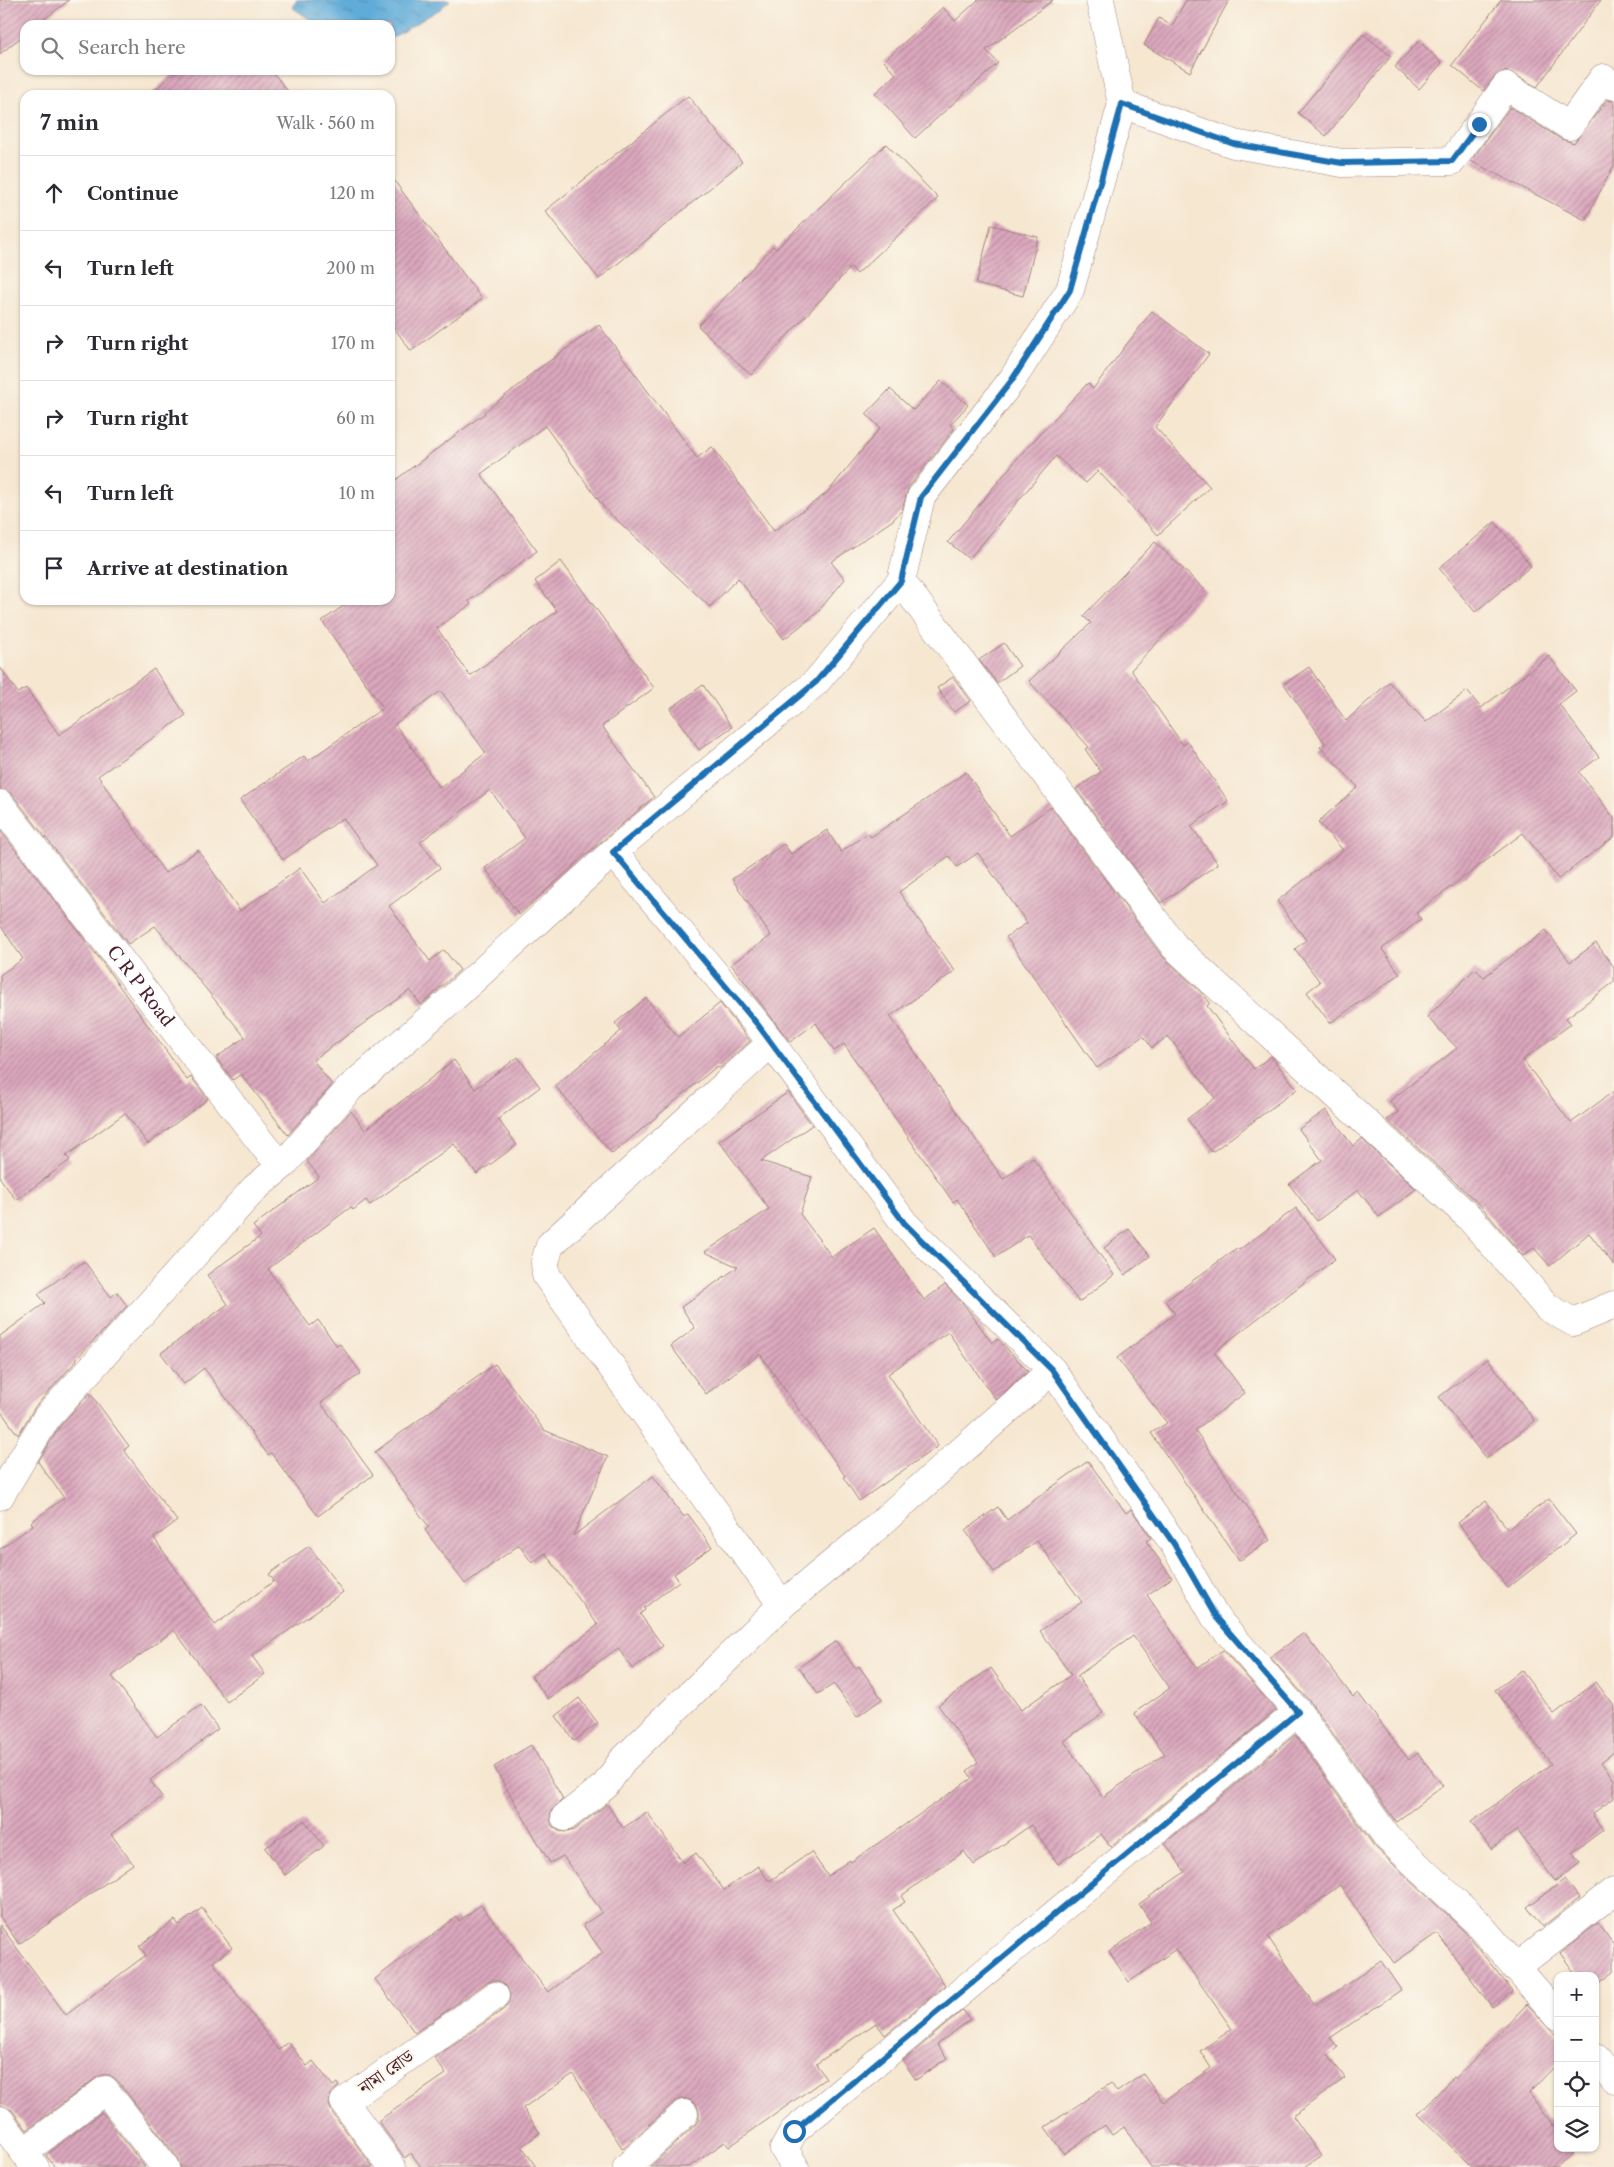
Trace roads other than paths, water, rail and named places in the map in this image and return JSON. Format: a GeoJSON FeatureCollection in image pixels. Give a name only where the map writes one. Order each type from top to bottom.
{"type":"FeatureCollection","features":[{"type":"Feature","properties":{"kind":"street"},"geometry":{"type":"LineString","coordinates":[[0,1496],[48,1417],[255,1188],[283,1165],[350,1088],[453,998],[613,852],[816,682],[901,581],[921,497],[1012,380],[1070,290],[1122,104],[1100,0]]}},
{"type":"Feature","properties":{"kind":"street"},"geometry":{"type":"LineString","coordinates":[[1122,104],[1234,144],[1342,163],[1452,161],[1506,86],[1569,126],[1603,78],[1614,86]]}},
{"type":"Feature","properties":{"kind":"street"},"geometry":{"type":"LineString","coordinates":[[901,581],[1175,947],[1469,1217],[1547,1307],[1573,1322],[1614,1305]]}},
{"type":"Feature","properties":{"kind":"street","name":"C R P Road"},"geometry":{"type":"LineString","coordinates":[[0,804],[267,1150],[283,1165]]}},
{"type":"Feature","properties":{"kind":"street"},"geometry":{"type":"LineString","coordinates":[[613,852],[758,1025],[905,1224],[1052,1370],[1174,1544],[1216,1617],[1298,1712],[1387,1838],[1477,1922],[1554,2011]]}},
{"type":"Feature","properties":{"kind":"street"},"geometry":{"type":"LineString","coordinates":[[771,1043],[550,1245],[545,1262],[546,1275],[782,1605]]}},
{"type":"Feature","properties":{"kind":"street"},"geometry":{"type":"LineString","coordinates":[[565,1817],[604,1786],[622,1761],[782,1605],[872,1532],[1052,1370]]}},
{"type":"Feature","properties":{"kind":"street"},"geometry":{"type":"LineString","coordinates":[[795,2167],[784,2149],[794,2131],[1298,1712]]}},
{"type":"Feature","properties":{"kind":"street"},"geometry":{"type":"LineString","coordinates":[[1516,1968],[1614,1891]]}},
{"type":"Feature","properties":{"kind":"street","name":"নামা রোড"},"geometry":{"type":"LineString","coordinates":[[392,2167],[344,2102],[495,1996]]}},
{"type":"Feature","properties":{"kind":"street"},"geometry":{"type":"LineString","coordinates":[[1598,2062],[1614,2080]]}},
{"type":"Feature","properties":{"kind":"street"},"geometry":{"type":"LineString","coordinates":[[0,2120],[30,2160],[105,2090],[165,2167]]}},
{"type":"Feature","properties":{"kind":"street"},"geometry":{"type":"LineString","coordinates":[[627,2167],[684,2114]]}},
{"type":"Feature","properties":{"kind":"water"},"geometry":{"type":"Polygon","coordinates":[[[297,0],[450,0],[440,9],[395,36],[395,20],[311,20],[292,7],[297,0]]]}}]}
